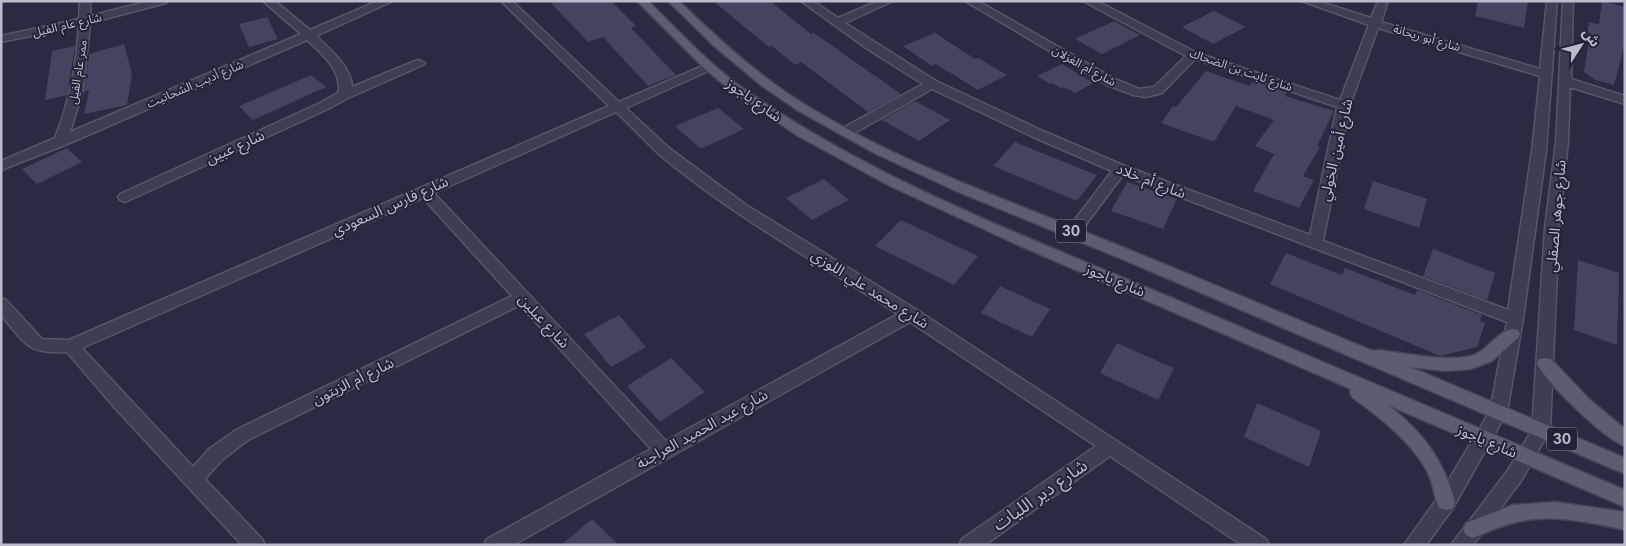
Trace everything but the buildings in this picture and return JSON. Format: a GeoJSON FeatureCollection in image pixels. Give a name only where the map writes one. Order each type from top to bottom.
{"type":"FeatureCollection","features":[{"type":"Feature","properties":{"kind":"main road","name":"شارع ياجوز"},"geometry":{"type":"LineString","coordinates":[[642,1],[709,67],[762,107],[803,133],[895,183],[1015,237],[1625,499]]}},
{"type":"Feature","properties":{"kind":"main road","name":"شارع ياجوز"},"geometry":{"type":"LineString","coordinates":[[673,1],[721,47],[768,85],[801,108],[906,164],[1073,232],[1625,466]]}},
{"type":"Feature","properties":{"kind":"main road"},"geometry":{"type":"LineString","coordinates":[[1360,354],[1461,364],[1482,358],[1514,326]]}},
{"type":"Feature","properties":{"kind":"main road"},"geometry":{"type":"LineString","coordinates":[[1545,364],[1584,406],[1625,439]]}},
{"type":"Feature","properties":{"kind":"main road"},"geometry":{"type":"LineString","coordinates":[[1318,367],[1375,404],[1408,433],[1436,470],[1446,502]]}},
{"type":"Feature","properties":{"kind":"main road"},"geometry":{"type":"LineString","coordinates":[[1473,529],[1514,514],[1532,512],[1554,511],[1625,521]]}},
{"type":"Feature","properties":{"kind":"street","name":"ممر عام الفيل"},"geometry":{"type":"LineString","coordinates":[[60,142],[74,103],[85,21],[85,1]]}},
{"type":"Feature","properties":{"kind":"street","name":"شارع عام الفيل"},"geometry":{"type":"LineString","coordinates":[[1,39],[85,21],[162,1]]}},
{"type":"Feature","properties":{"kind":"street"},"geometry":{"type":"LineString","coordinates":[[268,1],[311,36],[332,60],[348,84],[348,90],[344,95]]}},
{"type":"Feature","properties":{"kind":"street","name":"شارع أديب الشحاتيت"},"geometry":{"type":"LineString","coordinates":[[1,166],[311,36],[388,1]]}},
{"type":"Feature","properties":{"kind":"street","name":"شارع محمد علي اللوزي"},"geometry":{"type":"LineString","coordinates":[[506,1],[664,152],[741,208],[911,314],[1259,545]]}},
{"type":"Feature","properties":{"kind":"street","name":"شارع أم خلاد"},"geometry":{"type":"LineString","coordinates":[[806,1],[836,23],[932,84],[987,110],[1120,169],[1315,244],[1514,326]]}},
{"type":"Feature","properties":{"kind":"street"},"geometry":{"type":"LineString","coordinates":[[836,23],[888,1]]}},
{"type":"Feature","properties":{"kind":"street","name":"شارع أم الغزلان"},"geometry":{"type":"LineString","coordinates":[[970,1],[1110,82],[1137,92],[1146,93],[1158,90],[1193,55]]}},
{"type":"Feature","properties":{"kind":"street","name":"شارع ثابت بن الضحاك"},"geometry":{"type":"LineString","coordinates":[[1088,1],[1193,55],[1344,105]]}},
{"type":"Feature","properties":{"kind":"street","name":"شارع أبو ريحانة"},"geometry":{"type":"LineString","coordinates":[[1308,1],[1374,23],[1546,74]]}},
{"type":"Feature","properties":{"kind":"street","name":"شارع أمين الخولي"},"geometry":{"type":"LineString","coordinates":[[1315,244],[1344,105],[1383,1]]}},
{"type":"Feature","properties":{"kind":"street","name":"شارع جوهر الصقلي"},"geometry":{"type":"LineString","coordinates":[[1414,545],[1446,502],[1498,412],[1514,326],[1538,158],[1552,1]]}},
{"type":"Feature","properties":{"kind":"street","name":"شارع جوهر الصقلي"},"geometry":{"type":"LineString","coordinates":[[1540,430],[1552,228],[1560,162],[1568,1]]}},
{"type":"Feature","properties":{"kind":"street","name":"شارع عبين"},"geometry":{"type":"LineString","coordinates":[[125,196],[324,106],[344,95],[419,63]]}},
{"type":"Feature","properties":{"kind":"street","name":"شارع فارس السعودي"},"geometry":{"type":"LineString","coordinates":[[71,346],[709,67]]}},
{"type":"Feature","properties":{"kind":"street"},"geometry":{"type":"LineString","coordinates":[[1565,80],[1625,100]]}},
{"type":"Feature","properties":{"kind":"street"},"geometry":{"type":"LineString","coordinates":[[846,132],[932,84]]}},
{"type":"Feature","properties":{"kind":"street"},"geometry":{"type":"LineString","coordinates":[[1073,232],[1120,169]]}},
{"type":"Feature","properties":{"kind":"street","name":"شارع عبلين"},"geometry":{"type":"LineString","coordinates":[[424,190],[664,451]]}},
{"type":"Feature","properties":{"kind":"street","name":"شارع أم الزيتون"},"geometry":{"type":"LineString","coordinates":[[194,479],[208,460],[224,446],[242,436],[523,297]]}},
{"type":"Feature","properties":{"kind":"street"},"geometry":{"type":"LineString","coordinates":[[1,304],[36,344],[46,347],[71,346],[120,402],[255,545]]}},
{"type":"Feature","properties":{"kind":"street","name":"شارع عبد الحميد العراجنة"},"geometry":{"type":"LineString","coordinates":[[494,545],[911,314]]}},
{"type":"Feature","properties":{"kind":"street"},"geometry":{"type":"LineString","coordinates":[[1461,545],[1511,483],[1527,458],[1540,430]]}},
{"type":"Feature","properties":{"kind":"street","name":"شارع دير الليات"},"geometry":{"type":"LineString","coordinates":[[969,545],[1111,445]]}}]}
